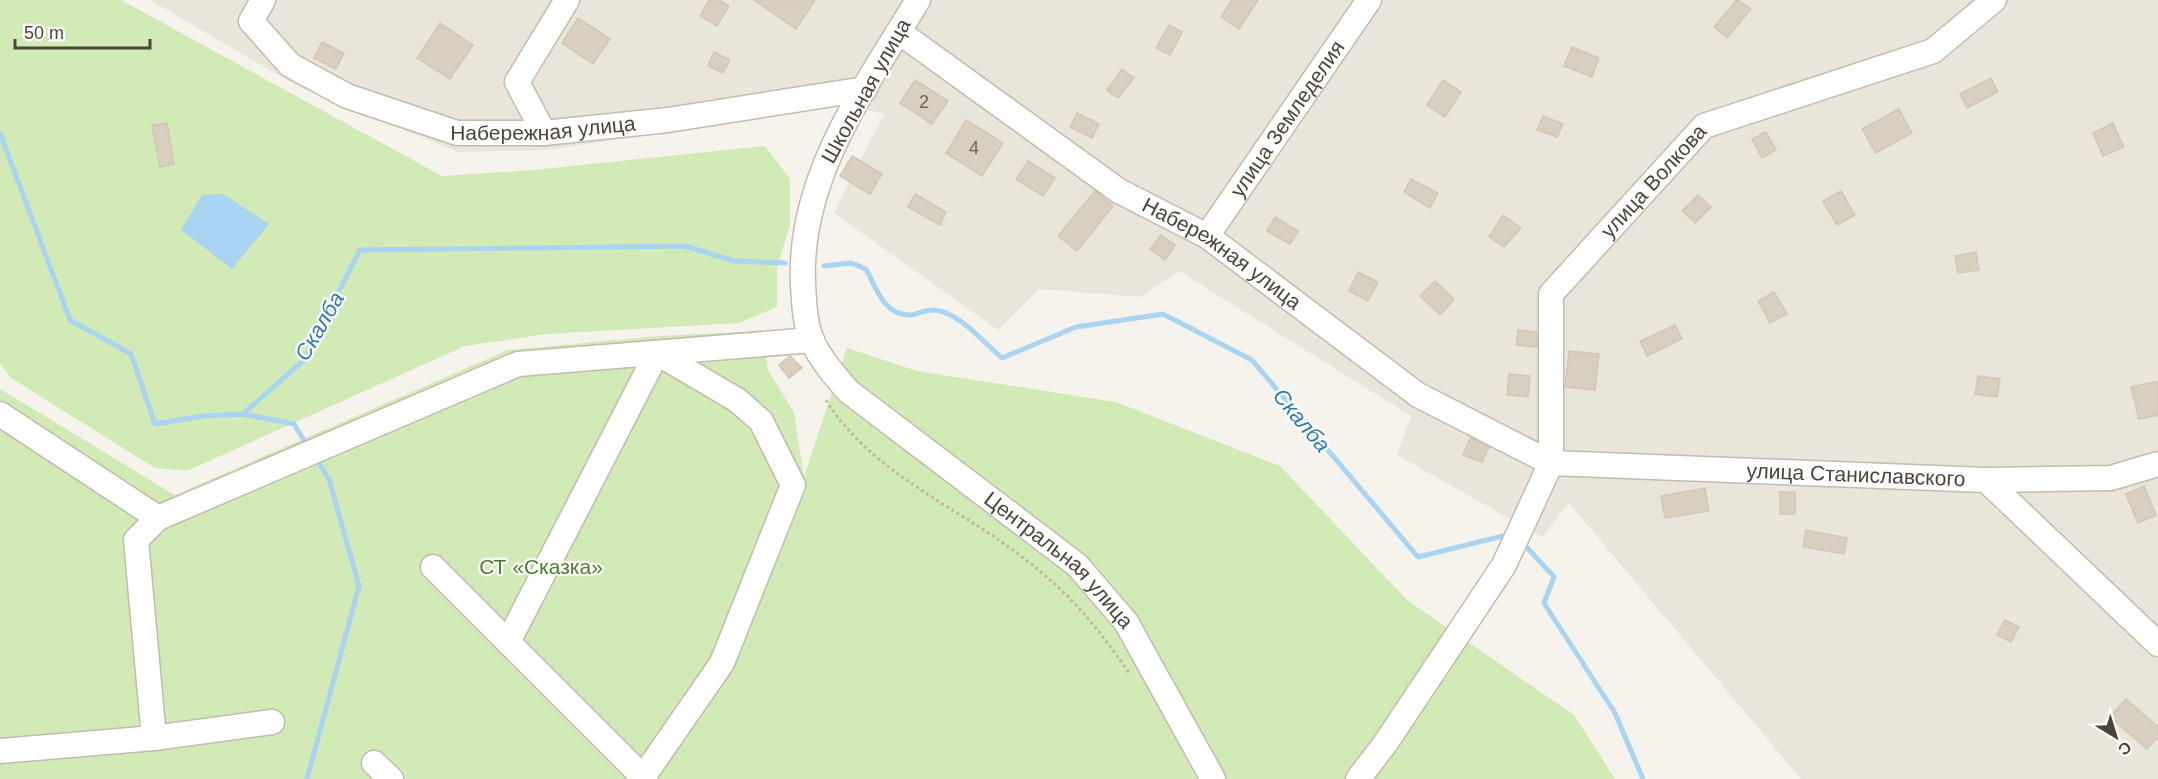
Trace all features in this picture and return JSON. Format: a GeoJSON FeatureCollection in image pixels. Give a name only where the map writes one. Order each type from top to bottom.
{"type":"FeatureCollection","features":[{"type":"Feature","properties":{"kind":"street","name":"Набережная улица"},"geometry":{"type":"LineString","coordinates":[[263,0],[251,21],[290,65],[347,96],[457,133],[544,134],[668,120],[865,89]]}},
{"type":"Feature","properties":{"kind":"street"},"geometry":{"type":"LineString","coordinates":[[544,134],[517,82],[567,0]]}},
{"type":"Feature","properties":{"kind":"street","name":"Школьная улица"},"geometry":{"type":"LineString","coordinates":[[812,340],[804,304],[802,264],[806,229],[817,183],[831,146],[918,0]]}},
{"type":"Feature","properties":{"kind":"street","name":"улица Земледелия"},"geometry":{"type":"LineString","coordinates":[[1207,236],[1369,0]]}},
{"type":"Feature","properties":{"kind":"street","name":"улица Волкова"},"geometry":{"type":"LineString","coordinates":[[1551,463],[1551,294],[1704,126],[1933,51],[1994,0]]}},
{"type":"Feature","properties":{"kind":"street","name":"Набережная улица"},"geometry":{"type":"LineString","coordinates":[[899,32],[1119,191],[1207,236],[1418,395],[1551,463]]}},
{"type":"Feature","properties":{"kind":"street"},"geometry":{"type":"LineString","coordinates":[[154,738],[136,540],[158,518],[518,364],[812,340]]}},
{"type":"Feature","properties":{"kind":"street","name":"Центральная улица"},"geometry":{"type":"LineString","coordinates":[[812,340],[823,361],[848,391],[905,437],[1077,565],[1126,622],[1213,779]]}},
{"type":"Feature","properties":{"kind":"street"},"geometry":{"type":"LineString","coordinates":[[508,642],[657,353]]}},
{"type":"Feature","properties":{"kind":"street"},"geometry":{"type":"LineString","coordinates":[[433,567],[644,778],[722,663],[793,485],[761,421],[737,400],[657,353]]}},
{"type":"Feature","properties":{"kind":"street"},"geometry":{"type":"LineString","coordinates":[[0,414],[158,518]]}},
{"type":"Feature","properties":{"kind":"street"},"geometry":{"type":"LineString","coordinates":[[1358,779],[1385,744],[1504,565],[1551,463]]}},
{"type":"Feature","properties":{"kind":"street","name":"улица Станиславского"},"geometry":{"type":"LineString","coordinates":[[1551,463],[1986,480],[2111,478],[2158,464]]}},
{"type":"Feature","properties":{"kind":"street"},"geometry":{"type":"LineString","coordinates":[[1986,480],[2158,644]]}},
{"type":"Feature","properties":{"kind":"street"},"geometry":{"type":"LineString","coordinates":[[0,751],[154,738],[272,722]]}},
{"type":"Feature","properties":{"kind":"path"},"geometry":{"type":"LineString","coordinates":[[824,396],[840,423],[873,457],[1023,557],[1071,597],[1100,631],[1130,675]]}},
{"type":"Feature","properties":{"kind":"shaded area"},"geometry":{"type":"Polygon","coordinates":[[[150,0],[2158,0],[2158,779],[1801,779],[1569,503],[1542,537],[1397,455],[1411,416],[1179,271],[1140,297],[1039,289],[998,330],[834,213],[884,114],[849,105],[547,150],[458,152],[297,86],[150,0]]]}},
{"type":"Feature","properties":{"kind":"green space"},"geometry":{"type":"Polygon","coordinates":[[[0,0],[121,0],[442,176],[533,170],[765,146],[790,179],[790,225],[777,267],[777,307],[739,323],[547,334],[465,346],[187,471],[155,468],[11,378],[0,363],[0,0]]]}},
{"type":"Feature","properties":{"kind":"green space","name":"СТ «Сказка»"},"geometry":{"type":"Polygon","coordinates":[[[763,331],[768,370],[794,412],[804,476],[847,348],[917,371],[1116,402],[1280,466],[1407,600],[1574,715],[1615,779],[0,779],[0,389],[175,495],[508,350],[659,336],[763,331]]]}},
{"type":"Feature","properties":{"kind":"water"},"geometry":{"type":"Polygon","coordinates":[[[223,194],[269,224],[232,269],[181,230],[202,195],[223,194]]]}},
{"type":"Feature","properties":{"kind":"building"},"geometry":{"type":"Polygon","coordinates":[[[709,0],[719,0],[729,6],[717,26],[700,16],[709,0]]]}},
{"type":"Feature","properties":{"kind":"building"},"geometry":{"type":"Polygon","coordinates":[[[754,0],[815,0],[796,29],[754,0]]]}},
{"type":"Feature","properties":{"kind":"building"},"geometry":{"type":"Polygon","coordinates":[[[1232,0],[1258,0],[1239,29],[1221,17],[1232,0]]]}},
{"type":"Feature","properties":{"kind":"building"},"geometry":{"type":"Polygon","coordinates":[[[1737,0],[1751,9],[1727,38],[1714,27],[1737,0]]]}},
{"type":"Feature","properties":{"kind":"building"},"geometry":{"type":"Polygon","coordinates":[[[578,18],[610,39],[593,64],[562,43],[578,18]]]}},
{"type":"Feature","properties":{"kind":"building"},"geometry":{"type":"Polygon","coordinates":[[[440,23],[473,45],[450,79],[417,58],[440,23]]]}},
{"type":"Feature","properties":{"kind":"building"},"geometry":{"type":"Polygon","coordinates":[[[1169,25],[1182,32],[1170,55],[1156,48],[1169,25]]]}},
{"type":"Feature","properties":{"kind":"building"},"geometry":{"type":"Polygon","coordinates":[[[322,42],[344,53],[336,69],[314,58],[322,42]]]}},
{"type":"Feature","properties":{"kind":"building"},"geometry":{"type":"Polygon","coordinates":[[[1572,47],[1599,58],[1592,77],[1564,66],[1572,47]]]}},
{"type":"Feature","properties":{"kind":"building"},"geometry":{"type":"Polygon","coordinates":[[[714,52],[730,60],[723,73],[708,66],[714,52]]]}},
{"type":"Feature","properties":{"kind":"building"},"geometry":{"type":"Polygon","coordinates":[[[1122,69],[1134,78],[1118,98],[1107,90],[1122,69]]]}},
{"type":"Feature","properties":{"kind":"building"},"geometry":{"type":"Polygon","coordinates":[[[1991,78],[1998,92],[1967,108],[1960,94],[1991,78]]]}},
{"type":"Feature","properties":{"kind":"building"},"geometry":{"type":"Polygon","coordinates":[[[915,80],[948,101],[932,124],[900,103],[915,80]]]}},
{"type":"Feature","properties":{"kind":"building"},"geometry":{"type":"Polygon","coordinates":[[[1443,80],[1461,92],[1445,117],[1427,105],[1443,80]]]}},
{"type":"Feature","properties":{"kind":"building"},"geometry":{"type":"Polygon","coordinates":[[[1899,109],[1912,133],[1876,153],[1862,129],[1899,109]]]}},
{"type":"Feature","properties":{"kind":"building"},"geometry":{"type":"Polygon","coordinates":[[[1077,113],[1099,124],[1092,138],[1070,127],[1077,113]]]}},
{"type":"Feature","properties":{"kind":"building"},"geometry":{"type":"Polygon","coordinates":[[[1543,116],[1563,124],[1557,137],[1537,130],[1543,116]]]}},
{"type":"Feature","properties":{"kind":"building"},"geometry":{"type":"Polygon","coordinates":[[[966,120],[1003,143],[982,176],[946,153],[966,120]]]}},
{"type":"Feature","properties":{"kind":"building"},"geometry":{"type":"Polygon","coordinates":[[[167,123],[174,164],[160,167],[152,125],[167,123]]]}},
{"type":"Feature","properties":{"kind":"building"},"geometry":{"type":"Polygon","coordinates":[[[2113,123],[2124,147],[2103,156],[2093,133],[2113,123]]]}},
{"type":"Feature","properties":{"kind":"building"},"geometry":{"type":"Polygon","coordinates":[[[1766,132],[1776,150],[1762,158],[1752,139],[1766,132]]]}},
{"type":"Feature","properties":{"kind":"building"},"geometry":{"type":"Polygon","coordinates":[[[852,156],[882,174],[870,194],[840,176],[852,156]]]}},
{"type":"Feature","properties":{"kind":"building"},"geometry":{"type":"Polygon","coordinates":[[[1028,161],[1055,178],[1043,196],[1016,179],[1028,161]]]}},
{"type":"Feature","properties":{"kind":"building"},"geometry":{"type":"Polygon","coordinates":[[[1411,179],[1438,193],[1430,208],[1404,192],[1411,179]]]}},
{"type":"Feature","properties":{"kind":"building"},"geometry":{"type":"Polygon","coordinates":[[[1095,191],[1113,206],[1077,251],[1058,236],[1095,191]]]}},
{"type":"Feature","properties":{"kind":"building"},"geometry":{"type":"Polygon","coordinates":[[[1841,191],[1855,215],[1837,225],[1823,201],[1841,191]]]}},
{"type":"Feature","properties":{"kind":"building"},"geometry":{"type":"Polygon","coordinates":[[[915,194],[946,212],[940,225],[908,207],[915,194]]]}},
{"type":"Feature","properties":{"kind":"building"},"geometry":{"type":"Polygon","coordinates":[[[1698,195],[1711,207],[1695,223],[1682,211],[1698,195]]]}},
{"type":"Feature","properties":{"kind":"building"},"geometry":{"type":"Polygon","coordinates":[[[1503,215],[1521,228],[1504,247],[1489,237],[1503,215]]]}},
{"type":"Feature","properties":{"kind":"building"},"geometry":{"type":"Polygon","coordinates":[[[1275,217],[1298,231],[1290,244],[1267,231],[1275,217]]]}},
{"type":"Feature","properties":{"kind":"building"},"geometry":{"type":"Polygon","coordinates":[[[1161,235],[1175,245],[1165,260],[1150,249],[1161,235]]]}},
{"type":"Feature","properties":{"kind":"building"},"geometry":{"type":"Polygon","coordinates":[[[1976,252],[1979,270],[1958,273],[1955,256],[1976,252]]]}},
{"type":"Feature","properties":{"kind":"building"},"geometry":{"type":"Polygon","coordinates":[[[1358,272],[1378,282],[1368,301],[1349,291],[1358,272]]]}},
{"type":"Feature","properties":{"kind":"building"},"geometry":{"type":"Polygon","coordinates":[[[1435,281],[1454,299],[1440,315],[1420,296],[1435,281]]]}},
{"type":"Feature","properties":{"kind":"building"},"geometry":{"type":"Polygon","coordinates":[[[1774,292],[1787,314],[1770,323],[1758,301],[1774,292]]]}},
{"type":"Feature","properties":{"kind":"building"},"geometry":{"type":"Polygon","coordinates":[[[1675,325],[1682,339],[1647,356],[1640,341],[1675,325]]]}},
{"type":"Feature","properties":{"kind":"building"},"geometry":{"type":"Polygon","coordinates":[[[1518,330],[1537,332],[1537,347],[1516,345],[1518,330]]]}},
{"type":"Feature","properties":{"kind":"building"},"geometry":{"type":"Polygon","coordinates":[[[1569,351],[1599,354],[1595,390],[1565,387],[1569,351]]]}},
{"type":"Feature","properties":{"kind":"building"},"geometry":{"type":"Polygon","coordinates":[[[790,356],[802,368],[789,378],[779,365],[790,356]]]}},
{"type":"Feature","properties":{"kind":"building"},"geometry":{"type":"Polygon","coordinates":[[[1509,374],[1530,376],[1528,397],[1507,395],[1509,374]]]}},
{"type":"Feature","properties":{"kind":"building"},"geometry":{"type":"Polygon","coordinates":[[[1978,376],[2000,379],[1997,397],[1975,394],[1978,376]]]}},
{"type":"Feature","properties":{"kind":"building"},"geometry":{"type":"Polygon","coordinates":[[[2158,381],[2158,415],[2139,419],[2131,387],[2158,381]]]}},
{"type":"Feature","properties":{"kind":"building"},"geometry":{"type":"Polygon","coordinates":[[[1470,438],[1489,447],[1482,462],[1463,455],[1470,438]]]}},
{"type":"Feature","properties":{"kind":"building"},"geometry":{"type":"Polygon","coordinates":[[[2144,486],[2156,515],[2138,523],[2126,494],[2144,486]]]}},
{"type":"Feature","properties":{"kind":"building"},"geometry":{"type":"Polygon","coordinates":[[[1705,488],[1709,511],[1665,518],[1661,496],[1705,488]]]}},
{"type":"Feature","properties":{"kind":"building"},"geometry":{"type":"Polygon","coordinates":[[[1780,492],[1795,492],[1795,514],[1780,514],[1780,492]]]}},
{"type":"Feature","properties":{"kind":"building"},"geometry":{"type":"Polygon","coordinates":[[[1806,530],[1847,538],[1844,554],[1803,547],[1806,530]]]}},
{"type":"Feature","properties":{"kind":"building"},"geometry":{"type":"Polygon","coordinates":[[[2005,620],[2019,627],[2011,642],[1997,635],[2005,620]]]}},
{"type":"Feature","properties":{"kind":"building"},"geometry":{"type":"Polygon","coordinates":[[[2126,699],[2158,727],[2158,737],[2147,749],[2110,717],[2126,699]]]}},
{"type":"Feature","properties":{"kind":"waterway","name":"Скалба"},"geometry":{"type":"LineString","coordinates":[[0,133],[70,320],[131,354],[155,424],[202,416],[243,414],[304,360],[360,250],[685,246],[734,261],[785,263]]}},
{"type":"Feature","properties":{"kind":"waterway","name":"Скалба"},"geometry":{"type":"LineString","coordinates":[[824,266],[851,263],[866,269],[882,300],[894,311],[911,315],[931,310],[943,312],[979,336],[1002,358],[1076,327],[1163,314],[1252,360],[1418,557],[1511,534]]}},
{"type":"Feature","properties":{"kind":"waterway"},"geometry":{"type":"LineString","coordinates":[[243,414],[294,424],[308,447]]}},
{"type":"Feature","properties":{"kind":"waterway"},"geometry":{"type":"LineString","coordinates":[[307,779],[359,586],[329,479],[315,457]]}},
{"type":"Feature","properties":{"kind":"waterway","name":"Скалба"},"geometry":{"type":"LineString","coordinates":[[1522,542],[1554,577],[1544,603],[1615,713],[1643,779]]}}]}
